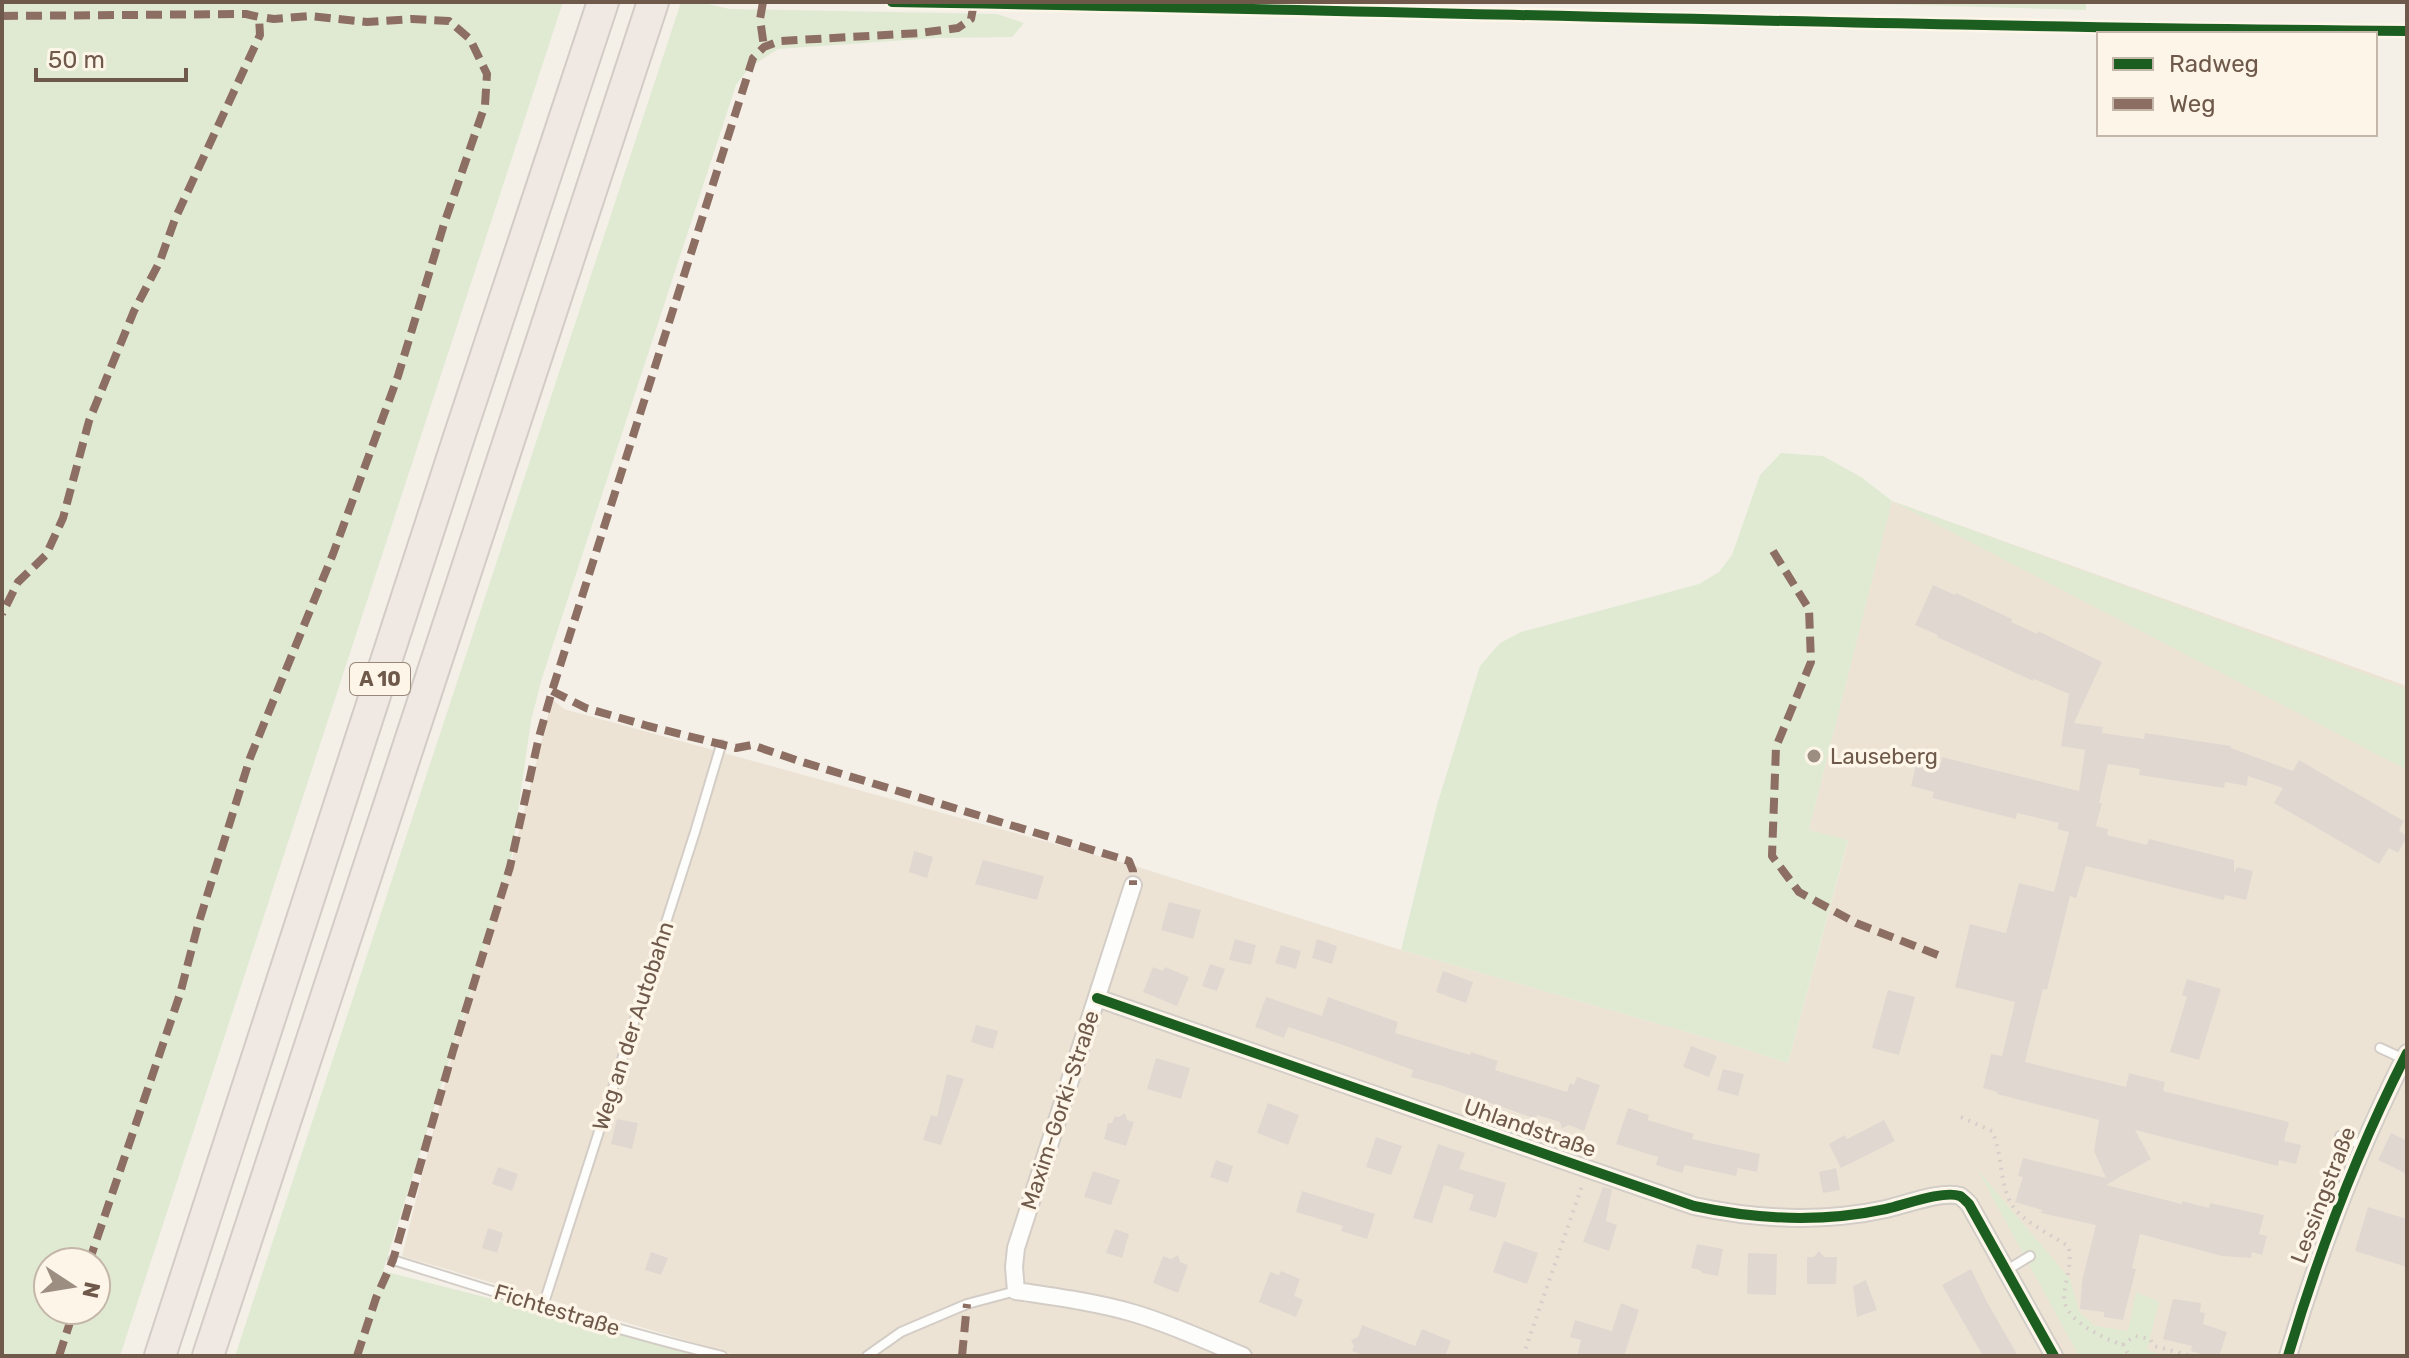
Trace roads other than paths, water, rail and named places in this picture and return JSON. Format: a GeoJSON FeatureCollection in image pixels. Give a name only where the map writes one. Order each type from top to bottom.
{"type":"FeatureCollection","features":[{"type":"Feature","properties":{"kind":"highway","name":"A 10"},"geometry":{"type":"LineString","coordinates":[[160,1356],[603,2]]}},
{"type":"Feature","properties":{"kind":"highway","name":"A 10"},"geometry":{"type":"LineString","coordinates":[[208,1356],[653,2]]}},
{"type":"Feature","properties":{"kind":"street","name":"Maxim-Gorki-Straße"},"geometry":{"type":"LineString","coordinates":[[1016,1291],[1016,1248],[1133,885]]}},
{"type":"Feature","properties":{"kind":"street","name":"Uhlandstraße"},"geometry":{"type":"LineString","coordinates":[[1097,998],[1694,1206],[1768,1219],[1840,1217],[1947,1194],[1961,1196],[1969,1204],[2006,1270]]}},
{"type":"Feature","properties":{"kind":"street","name":"Lessingstraße"},"geometry":{"type":"LineString","coordinates":[[2288,1356],[2326,1235],[2362,1145],[2406,1057]]}},
{"type":"Feature","properties":{"kind":"street"},"geometry":{"type":"LineString","coordinates":[[2006,1270],[2054,1356]]}},
{"type":"Feature","properties":{"kind":"street"},"geometry":{"type":"LineString","coordinates":[[1016,1291],[1132,1313],[1243,1356]]}},
{"type":"Feature","properties":{"kind":"lane","name":"Weg an der Autobahn"},"geometry":{"type":"LineString","coordinates":[[543,1306],[721,745]]}},
{"type":"Feature","properties":{"kind":"lane"},"geometry":{"type":"LineString","coordinates":[[2380,1048],[2406,1057]]}},
{"type":"Feature","properties":{"kind":"lane"},"geometry":{"type":"LineString","coordinates":[[2340,1136],[2362,1145]]}},
{"type":"Feature","properties":{"kind":"lane"},"geometry":{"type":"LineString","coordinates":[[2006,1270],[2030,1256]]}},
{"type":"Feature","properties":{"kind":"lane","name":"Fichtestraße"},"geometry":{"type":"LineString","coordinates":[[393,1260],[672,1344],[722,1356]]}},
{"type":"Feature","properties":{"kind":"lane"},"geometry":{"type":"LineString","coordinates":[[867,1356],[901,1332],[967,1304],[1016,1291]]}},
{"type":"Feature","properties":{"kind":"place","name":"Lauseberg"},"geometry":{"type":"Point","coordinates":[1814,756]}}]}
